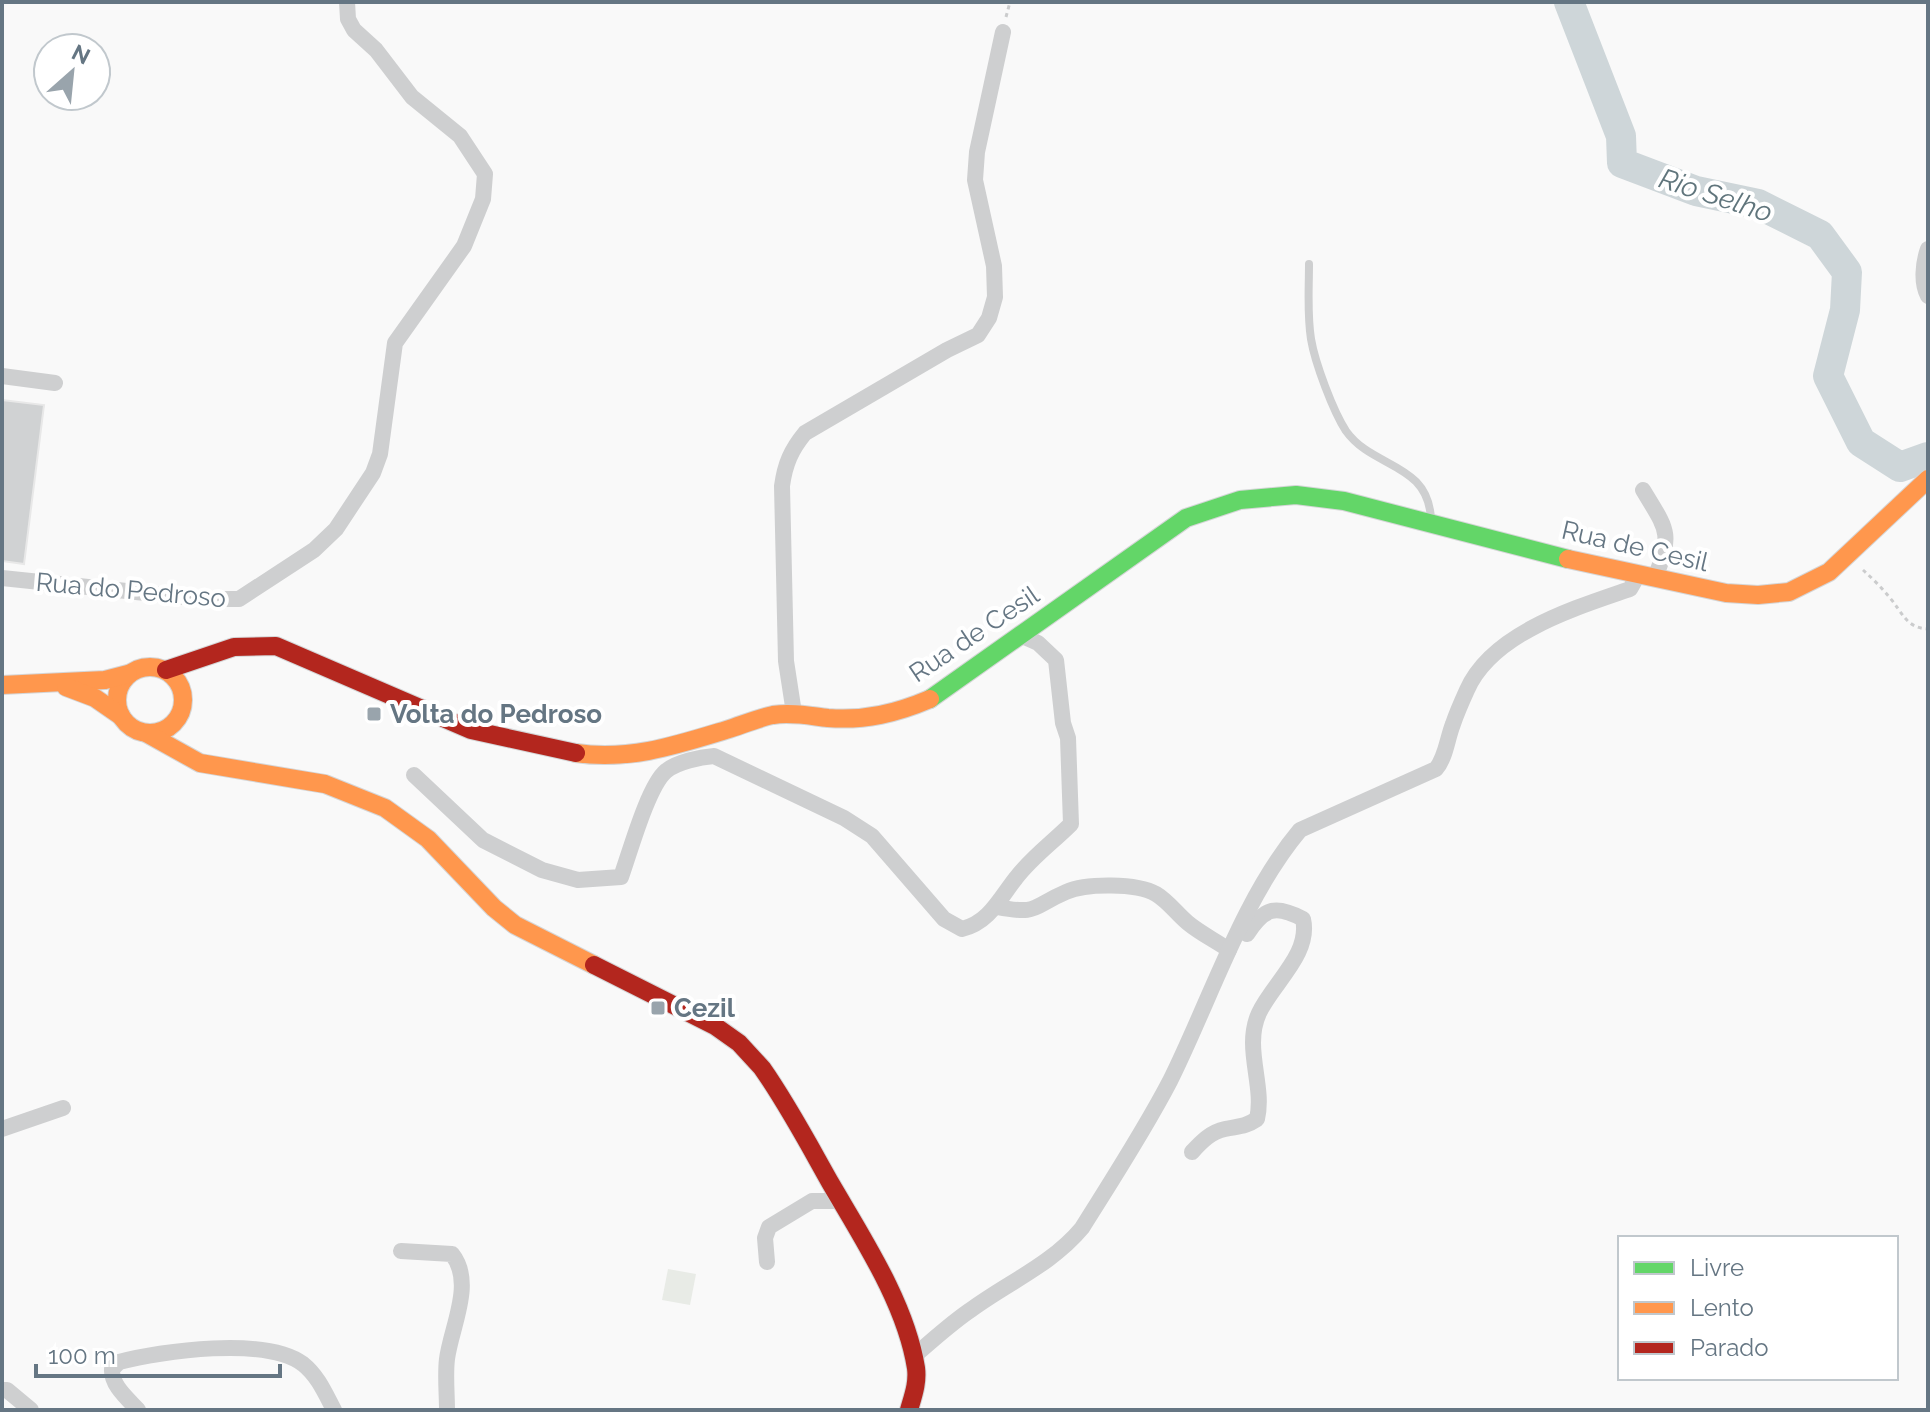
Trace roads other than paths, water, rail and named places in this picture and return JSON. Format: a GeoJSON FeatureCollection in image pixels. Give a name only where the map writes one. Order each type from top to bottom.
{"type":"FeatureCollection","features":[{"type":"Feature","properties":{"kind":"main road","name":"Rua de Cesil"},"geometry":{"type":"LineString","coordinates":[[166,670],[247,643],[276,646],[471,730],[555,750],[601,757],[637,754],[772,715],[794,713],[861,718],[896,713],[930,699],[1186,518],[1229,501],[1273,494],[1309,496],[1646,577],[1732,594],[1788,592],[1829,573],[1910,492],[1928,479]]}},
{"type":"Feature","properties":{"kind":"main road"},"geometry":{"type":"LineString","coordinates":[[146,733],[166,729],[182,710],[194,684],[232,647]]}},
{"type":"Feature","properties":{"kind":"main road"},"geometry":{"type":"LineString","coordinates":[[2,685],[105,680],[147,666],[166,670],[180,685],[182,710],[190,741],[217,767]]}},
{"type":"Feature","properties":{"kind":"main road"},"geometry":{"type":"LineString","coordinates":[[121,716],[117,706],[118,689],[128,674]]}},
{"type":"Feature","properties":{"kind":"main road"},"geometry":{"type":"LineString","coordinates":[[49,684],[83,691],[103,701],[136,730],[200,763],[325,784],[385,808],[428,839],[494,908],[515,925],[686,1009],[727,1033],[751,1054],[776,1088],[888,1288],[914,1356],[916,1384],[909,1410]]}},
{"type":"Feature","properties":{"kind":"street","name":"Rua do Pedroso"},"geometry":{"type":"LineString","coordinates":[[2,578],[203,599],[239,599],[314,550],[336,529],[373,473],[380,454],[395,343],[464,246],[483,199],[485,174],[460,136],[412,97],[376,50],[354,30],[348,19],[347,2]]}},
{"type":"Feature","properties":{"kind":"street"},"geometry":{"type":"LineString","coordinates":[[794,713],[786,661],[784,467],[791,451],[805,433],[978,335],[989,318],[995,297],[994,266],[975,180],[977,152],[1003,32]]}},
{"type":"Feature","properties":{"kind":"street"},"geometry":{"type":"LineString","coordinates":[[1928,249],[1924,260],[1928,296]]}},
{"type":"Feature","properties":{"kind":"street"},"geometry":{"type":"LineString","coordinates":[[2,376],[55,383]]}},
{"type":"Feature","properties":{"kind":"street"},"geometry":{"type":"LineString","coordinates":[[914,1356],[970,1310],[1051,1259],[1082,1228],[1169,1082],[1229,950],[1264,885],[1300,830],[1436,769],[1442,762],[1469,685],[1491,655],[1571,609],[1630,589],[1646,577],[1665,554],[1666,529],[1643,490]]}},
{"type":"Feature","properties":{"kind":"street"},"geometry":{"type":"LineString","coordinates":[[414,775],[483,840],[542,870],[578,880],[621,877],[655,785],[667,770],[702,757],[714,756],[844,818],[872,836],[944,919],[962,929],[971,927],[997,907],[1017,877],[1071,824],[1068,738],[1063,723],[1056,660],[1038,643],[1020,635]]}},
{"type":"Feature","properties":{"kind":"street"},"geometry":{"type":"LineString","coordinates":[[711,734],[714,756]]}},
{"type":"Feature","properties":{"kind":"street"},"geometry":{"type":"LineString","coordinates":[[997,907],[1033,910],[1080,888],[1143,888],[1157,894],[1190,925],[1229,950],[1237,949],[1257,918],[1271,910],[1287,911],[1303,919],[1306,932],[1301,946],[1259,1013],[1253,1035],[1260,1107],[1257,1119],[1245,1128],[1224,1129],[1205,1137],[1192,1152]]}},
{"type":"Feature","properties":{"kind":"street"},"geometry":{"type":"LineString","coordinates":[[2,1129],[63,1108]]}},
{"type":"Feature","properties":{"kind":"street"},"geometry":{"type":"LineString","coordinates":[[767,1262],[765,1238],[769,1227],[812,1201],[841,1201]]}},
{"type":"Feature","properties":{"kind":"street"},"geometry":{"type":"LineString","coordinates":[[401,1251],[452,1254],[459,1264],[460,1312],[447,1357],[447,1410]]}},
{"type":"Feature","properties":{"kind":"street"},"geometry":{"type":"LineString","coordinates":[[138,1410],[117,1386],[112,1369],[119,1362],[151,1354],[197,1349],[251,1350],[287,1356],[302,1363],[320,1381],[334,1410]]}},
{"type":"Feature","properties":{"kind":"street"},"geometry":{"type":"LineString","coordinates":[[2,1390],[7,1390],[31,1410]]}},
{"type":"Feature","properties":{"kind":"lane"},"geometry":{"type":"LineString","coordinates":[[1309,264],[1311,341],[1334,409],[1362,449],[1406,471],[1420,484],[1430,506],[1431,523]]}},
{"type":"Feature","properties":{"kind":"waterway","name":"Rio Selho"},"geometry":{"type":"LineString","coordinates":[[1569,2],[1621,136],[1622,163],[1696,191],[1758,204],[1820,235],[1847,272],[1845,310],[1828,376],[1861,442],[1900,467],[1928,457]]}},
{"type":"Feature","properties":{"kind":"place","name":"Volta do Pedroso"},"geometry":{"type":"Point","coordinates":[374,714]}},
{"type":"Feature","properties":{"kind":"place","name":"Cezil"},"geometry":{"type":"Point","coordinates":[658,1008]}}]}
